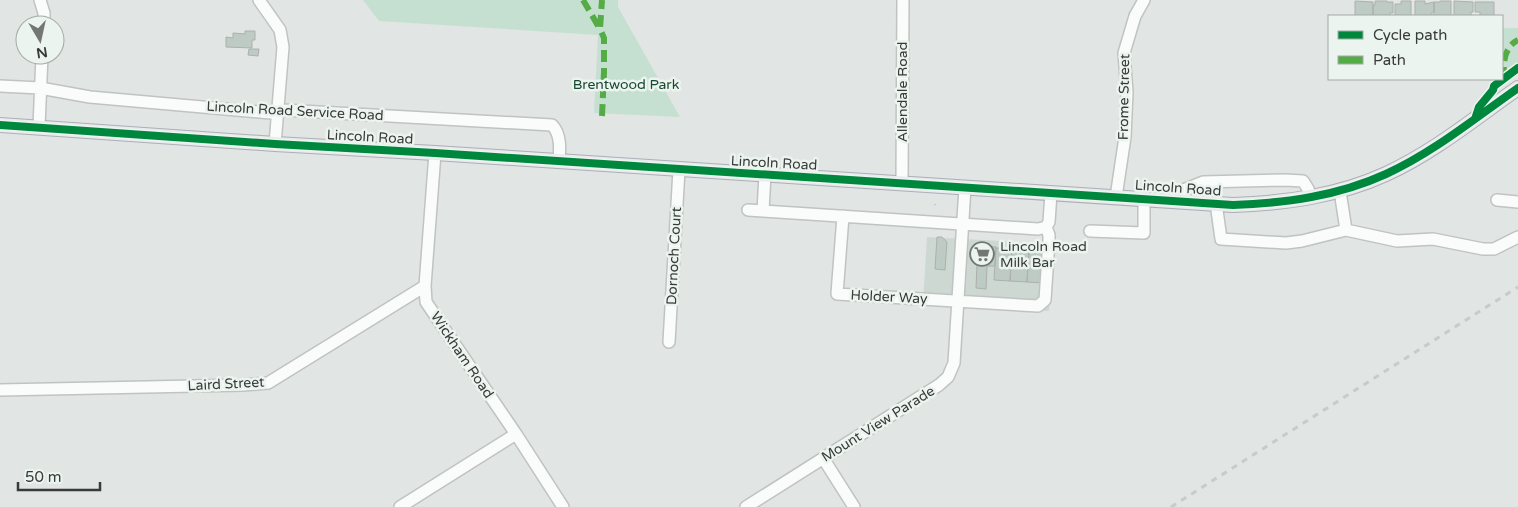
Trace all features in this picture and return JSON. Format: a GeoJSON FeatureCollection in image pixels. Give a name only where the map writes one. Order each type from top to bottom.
{"type":"FeatureCollection","features":[{"type":"Feature","properties":{"kind":"main road","name":"Lincoln Road"},"geometry":{"type":"LineString","coordinates":[[0,125],[1216,204],[1263,204],[1311,197],[1340,190],[1385,174],[1455,133],[1518,88]]}},
{"type":"Feature","properties":{"kind":"street"},"geometry":{"type":"LineString","coordinates":[[40,0],[44,15]]}},
{"type":"Feature","properties":{"kind":"street"},"geometry":{"type":"LineString","coordinates":[[259,0],[280,30],[283,47],[275,144]]}},
{"type":"Feature","properties":{"kind":"street","name":"Allendale Road"},"geometry":{"type":"LineString","coordinates":[[902,0],[902,183]]}},
{"type":"Feature","properties":{"kind":"street","name":"Frome Street"},"geometry":{"type":"LineString","coordinates":[[1116,197],[1125,137],[1127,92],[1124,53],[1135,16],[1144,0]]}},
{"type":"Feature","properties":{"kind":"street"},"geometry":{"type":"LineString","coordinates":[[39,127],[41,65]]}},
{"type":"Feature","properties":{"kind":"street","name":"Lincoln Road Service Road"},"geometry":{"type":"LineString","coordinates":[[0,86],[40,88],[90,97],[271,113],[283,110],[552,125],[556,129],[560,144],[559,161]]}},
{"type":"Feature","properties":{"kind":"street","name":"Wickham Road"},"geometry":{"type":"LineString","coordinates":[[435,153],[425,286],[426,302],[563,507]]}},
{"type":"Feature","properties":{"kind":"street","name":"Dornoch Court"},"geometry":{"type":"LineString","coordinates":[[669,342],[679,170]]}},
{"type":"Feature","properties":{"kind":"street"},"geometry":{"type":"LineString","coordinates":[[764,211],[766,174]]}},
{"type":"Feature","properties":{"kind":"street"},"geometry":{"type":"LineString","coordinates":[[1171,200],[1178,192],[1203,182],[1285,180],[1302,181],[1306,184],[1311,197]]}},
{"type":"Feature","properties":{"kind":"street","name":"Mount View Parade"},"geometry":{"type":"LineString","coordinates":[[746,507],[939,385],[948,377],[954,363],[965,187]]}},
{"type":"Feature","properties":{"kind":"street"},"geometry":{"type":"LineString","coordinates":[[1340,190],[1346,230]]}},
{"type":"Feature","properties":{"kind":"street"},"geometry":{"type":"LineString","coordinates":[[748,210],[1038,229],[1046,227],[1049,222],[1051,193]]}},
{"type":"Feature","properties":{"kind":"street"},"geometry":{"type":"LineString","coordinates":[[1090,231],[1144,233],[1144,199]]}},
{"type":"Feature","properties":{"kind":"street"},"geometry":{"type":"LineString","coordinates":[[1497,200],[1518,202]]}},
{"type":"Feature","properties":{"kind":"street"},"geometry":{"type":"LineString","coordinates":[[1216,204],[1221,239],[1286,243],[1346,230],[1397,241],[1433,239],[1494,250],[1518,237]]}},
{"type":"Feature","properties":{"kind":"street","name":"Holder Way"},"geometry":{"type":"LineString","coordinates":[[843,216],[837,294],[958,301]]}},
{"type":"Feature","properties":{"kind":"street"},"geometry":{"type":"LineString","coordinates":[[958,301],[1038,306],[1045,300],[1049,242],[1046,227]]}},
{"type":"Feature","properties":{"kind":"street","name":"Laird Street"},"geometry":{"type":"LineString","coordinates":[[0,390],[268,383],[425,286]]}},
{"type":"Feature","properties":{"kind":"street"},"geometry":{"type":"LineString","coordinates":[[400,507],[516,434]]}},
{"type":"Feature","properties":{"kind":"street"},"geometry":{"type":"LineString","coordinates":[[823,458],[854,507]]}},
{"type":"Feature","properties":{"kind":"shaded area"},"geometry":{"type":"Polygon","coordinates":[[[927,237],[1053,244],[1049,311],[923,304],[927,237]]]}},
{"type":"Feature","properties":{"kind":"green space","name":"Brentwood Park"},"geometry":{"type":"Polygon","coordinates":[[[363,0],[618,0],[618,7],[680,117],[594,113],[598,35],[379,21],[363,0]]]}},
{"type":"Feature","properties":{"kind":"green space"},"geometry":{"type":"Polygon","coordinates":[[[1503,28],[1518,28],[1518,64],[1503,76],[1503,28]]]}},
{"type":"Feature","properties":{"kind":"building"},"geometry":{"type":"Polygon","coordinates":[[[1355,1],[1373,2],[1373,15],[1355,15],[1355,1]]]}},
{"type":"Feature","properties":{"kind":"building"},"geometry":{"type":"Polygon","coordinates":[[[1375,1],[1393,2],[1393,13],[1390,13],[1390,15],[1373,15],[1373,5],[1375,5],[1375,1]]]}},
{"type":"Feature","properties":{"kind":"building"},"geometry":{"type":"Polygon","coordinates":[[[1401,1],[1411,1],[1411,15],[1395,15],[1395,4],[1401,4],[1401,1]]]}},
{"type":"Feature","properties":{"kind":"building"},"geometry":{"type":"Polygon","coordinates":[[[1415,1],[1425,1],[1425,4],[1434,2],[1434,12],[1432,12],[1432,15],[1415,15],[1415,1]]]}},
{"type":"Feature","properties":{"kind":"building"},"geometry":{"type":"Polygon","coordinates":[[[1451,1],[1451,15],[1434,15],[1434,2],[1451,1]]]}},
{"type":"Feature","properties":{"kind":"building"},"geometry":{"type":"Polygon","coordinates":[[[1454,1],[1473,2],[1473,12],[1471,12],[1471,15],[1454,15],[1454,1]]]}},
{"type":"Feature","properties":{"kind":"building"},"geometry":{"type":"Polygon","coordinates":[[[1475,2],[1494,2],[1494,15],[1480,15],[1480,12],[1475,12],[1475,2]]]}},
{"type":"Feature","properties":{"kind":"building"},"geometry":{"type":"Polygon","coordinates":[[[245,31],[255,31],[255,40],[252,40],[252,48],[226,47],[226,37],[233,38],[233,33],[245,34],[245,31]]]}},
{"type":"Feature","properties":{"kind":"building"},"geometry":{"type":"Polygon","coordinates":[[[249,49],[259,49],[258,56],[248,55],[249,49]]]}},
{"type":"Feature","properties":{"kind":"building"},"geometry":{"type":"Polygon","coordinates":[[[937,237],[942,237],[947,242],[945,270],[935,269],[937,237]]]}},
{"type":"Feature","properties":{"kind":"building"},"geometry":{"type":"Polygon","coordinates":[[[980,246],[996,247],[995,266],[987,266],[986,289],[976,288],[977,264],[976,260],[972,260],[973,252],[980,246]]]}},
{"type":"Feature","properties":{"kind":"building"},"geometry":{"type":"Polygon","coordinates":[[[996,248],[1012,249],[1010,281],[994,280],[996,248]]]}},
{"type":"Feature","properties":{"kind":"building"},"geometry":{"type":"Polygon","coordinates":[[[1012,249],[1029,250],[1027,282],[1010,281],[1012,249]]]}},
{"type":"Feature","properties":{"kind":"building"},"geometry":{"type":"Polygon","coordinates":[[[1029,250],[1045,251],[1043,283],[1027,282],[1029,250]]]}},
{"type":"Feature","properties":{"kind":"railway"},"geometry":{"type":"LineString","coordinates":[[1171,507],[1518,287]]}},
{"type":"Feature","properties":{"kind":"marked path"},"geometry":{"type":"LineString","coordinates":[[583,0],[600,29]]}},
{"type":"Feature","properties":{"kind":"marked path"},"geometry":{"type":"LineString","coordinates":[[602,0],[600,29],[604,38],[604,72],[602,116]]}},
{"type":"Feature","properties":{"kind":"marked path"},"geometry":{"type":"LineString","coordinates":[[1505,79],[1505,56],[1513,43],[1518,40]]}},
{"type":"Feature","properties":{"kind":"cycle path"},"geometry":{"type":"LineString","coordinates":[[1503,79],[1518,68]]}},
{"type":"Feature","properties":{"kind":"cycle path"},"geometry":{"type":"LineString","coordinates":[[1476,116],[1479,107],[1493,90],[1494,86],[1502,80]]}},
{"type":"Feature","properties":{"kind":"cycle path"},"geometry":{"type":"LineString","coordinates":[[0,125],[1233,205],[1311,197],[1368,182],[1421,156],[1518,88]]}},
{"type":"Feature","properties":{"kind":"place","name":"Lincoln Road Milk Bar"},"geometry":{"type":"Point","coordinates":[982,254]}}]}
